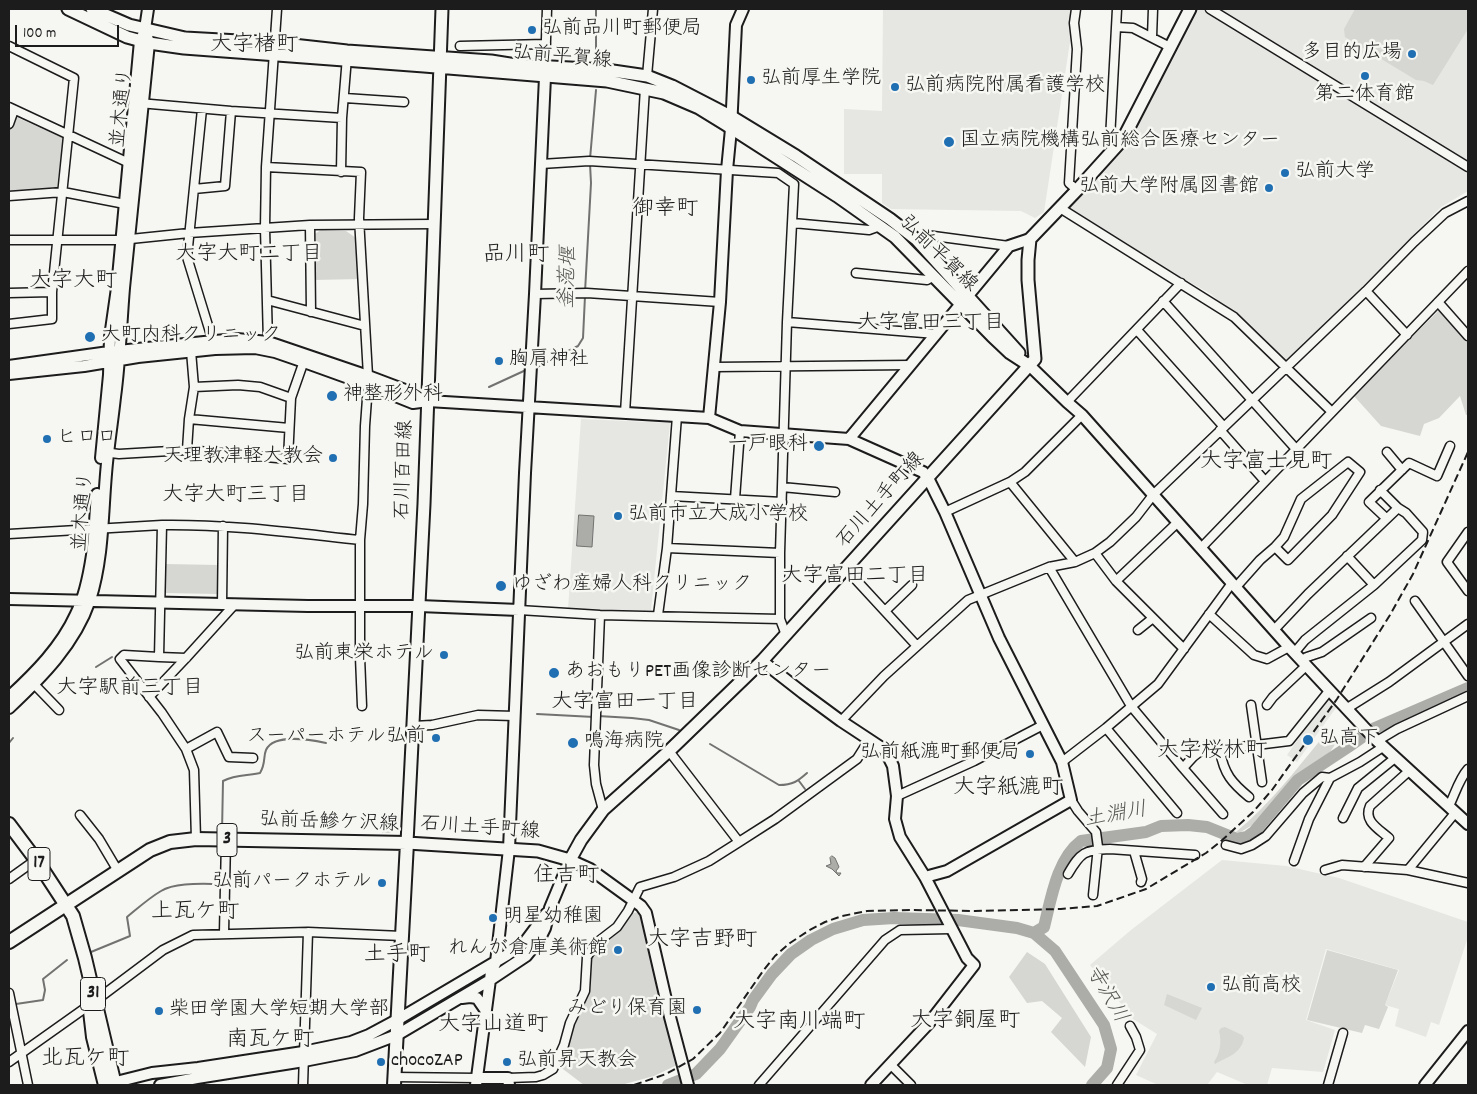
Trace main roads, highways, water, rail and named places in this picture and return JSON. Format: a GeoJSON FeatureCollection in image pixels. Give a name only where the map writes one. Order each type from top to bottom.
{"type":"FeatureCollection","features":[{"type":"Feature","properties":{"kind":"main road","name":"弘前平賀線"},"geometry":{"type":"LineString","coordinates":[[68,9],[120,34],[144,42],[184,48],[274,49]]}},
{"type":"Feature","properties":{"kind":"main road","name":"弘前平賀線"},"geometry":{"type":"LineString","coordinates":[[92,9],[129,25],[185,38],[274,49],[545,71],[664,93],[698,108],[837,196],[895,237],[934,276],[964,300],[1030,366]]}},
{"type":"Feature","properties":{"kind":"main road","name":"石川百田線"},"geometry":{"type":"LineString","coordinates":[[407,843],[428,401],[442,9]]}},
{"type":"Feature","properties":{"kind":"main road"},"geometry":{"type":"LineString","coordinates":[[1030,366],[1035,359],[1028,280],[1030,238],[1077,190],[1122,139],[1190,9]]}},
{"type":"Feature","properties":{"kind":"main road","name":"弘前平賀線"},"geometry":{"type":"LineString","coordinates":[[545,71],[606,70],[647,76],[672,86],[732,116],[853,194],[917,240],[964,300]]}},
{"type":"Feature","properties":{"kind":"main road","name":"石川土手町線"},"geometry":{"type":"LineString","coordinates":[[407,843],[538,851],[570,860],[581,840],[614,798],[669,751],[762,660],[1030,366]]}},
{"type":"Feature","properties":{"kind":"main road","name":"17"},"geometry":{"type":"LineString","coordinates":[[9,824],[38,864],[63,907]]}},
{"type":"Feature","properties":{"kind":"main road","name":"17"},"geometry":{"type":"LineString","coordinates":[[9,837],[63,907]]}},
{"type":"Feature","properties":{"kind":"main road","name":"弘前岳鰺ケ沢線"},"geometry":{"type":"LineString","coordinates":[[9,942],[118,871],[160,845],[170,842],[196,839],[407,843],[394,1081]]}},
{"type":"Feature","properties":{"kind":"main road","name":"31"},"geometry":{"type":"LineString","coordinates":[[63,907],[73,916],[109,1085]]}},
{"type":"Feature","properties":{"kind":"waterway","name":"釜萢堰"},"geometry":{"type":"LineString","coordinates":[[596,9],[596,61]]}},
{"type":"Feature","properties":{"kind":"waterway","name":"釜萢堰"},"geometry":{"type":"LineString","coordinates":[[590,159],[596,90]]}},
{"type":"Feature","properties":{"kind":"waterway","name":"釜萢堰"},"geometry":{"type":"LineString","coordinates":[[585,292],[591,183],[590,164]]}},
{"type":"Feature","properties":{"kind":"waterway","name":"釜萢堰"},"geometry":{"type":"LineString","coordinates":[[537,367],[578,346],[583,338],[585,296]]}},
{"type":"Feature","properties":{"kind":"waterway","name":"釜萢堰"},"geometry":{"type":"LineString","coordinates":[[489,387],[526,370]]}},
{"type":"Feature","properties":{"kind":"waterway"},"geometry":{"type":"LineString","coordinates":[[96,667],[112,657]]}},
{"type":"Feature","properties":{"kind":"waterway","name":"土淵川"},"geometry":{"type":"LineString","coordinates":[[1034,933],[1044,927],[1056,880],[1066,858],[1081,841],[1146,832],[1161,826],[1188,825],[1207,827],[1237,839],[1247,837],[1254,832],[1298,780],[1375,728],[1468,688]]}},
{"type":"Feature","properties":{"kind":"waterway"},"geometry":{"type":"LineString","coordinates":[[537,714],[594,717]]}},
{"type":"Feature","properties":{"kind":"waterway"},"geometry":{"type":"LineString","coordinates":[[598,716],[649,720],[679,730]]}},
{"type":"Feature","properties":{"kind":"waterway"},"geometry":{"type":"LineString","coordinates":[[353,736],[362,733]]}},
{"type":"Feature","properties":{"kind":"waterway"},"geometry":{"type":"LineString","coordinates":[[9,743],[13,738]]}},
{"type":"Feature","properties":{"kind":"waterway"},"geometry":{"type":"LineString","coordinates":[[222,832],[223,781],[237,776],[260,773],[266,750],[277,741],[294,739],[326,743]]}},
{"type":"Feature","properties":{"kind":"waterway"},"geometry":{"type":"LineString","coordinates":[[710,744],[779,785],[795,782],[807,773]]}},
{"type":"Feature","properties":{"kind":"waterway"},"geometry":{"type":"LineString","coordinates":[[799,781],[805,789]]}},
{"type":"Feature","properties":{"kind":"waterway"},"geometry":{"type":"LineString","coordinates":[[91,952],[130,936],[127,917],[161,891],[182,885],[219,884]]}},
{"type":"Feature","properties":{"kind":"waterway","name":"土淵川"},"geometry":{"type":"LineString","coordinates":[[668,1085],[696,1074],[720,1049],[772,974],[791,954],[811,940],[833,929],[863,920],[894,918],[958,920],[1017,928],[1034,933],[1055,951],[1104,1025],[1111,1049],[1107,1068],[1092,1085]]}},
{"type":"Feature","properties":{"kind":"waterway","name":"釜萢堰"},"geometry":{"type":"LineString","coordinates":[[16,1004],[43,1000],[45,990],[43,979],[67,960]]}},
{"type":"Feature","properties":{"kind":"railway"},"geometry":{"type":"LineString","coordinates":[[634,1085],[666,1074],[693,1059],[720,1033],[775,956],[790,943],[825,922],[867,911],[975,911],[1061,909],[1097,906],[1146,889],[1206,853],[1253,812],[1272,790],[1337,699],[1390,615],[1413,574],[1468,452]]}},
{"type":"Feature","properties":{"kind":"place","name":"弘前品川町郵便局"},"geometry":{"type":"Point","coordinates":[532,30]}},
{"type":"Feature","properties":{"kind":"place","name":"多目的広場"},"geometry":{"type":"Point","coordinates":[1412,54]}},
{"type":"Feature","properties":{"kind":"place","name":"第二体育館"},"geometry":{"type":"Point","coordinates":[1365,76]}},
{"type":"Feature","properties":{"kind":"place","name":"弘前厚生学院"},"geometry":{"type":"Point","coordinates":[751,80]}},
{"type":"Feature","properties":{"kind":"place","name":"弘前病院附属看護学校"},"geometry":{"type":"Point","coordinates":[895,87]}},
{"type":"Feature","properties":{"kind":"place","name":"国立病院機構弘前総合医療センター"},"geometry":{"type":"Point","coordinates":[949,142]}},
{"type":"Feature","properties":{"kind":"place","name":"弘前大学"},"geometry":{"type":"Point","coordinates":[1285,173]}},
{"type":"Feature","properties":{"kind":"place","name":"弘前大学附属図書館"},"geometry":{"type":"Point","coordinates":[1269,188]}},
{"type":"Feature","properties":{"kind":"place","name":"大町内科クリニック"},"geometry":{"type":"Point","coordinates":[90,337]}},
{"type":"Feature","properties":{"kind":"place","name":"胸肩神社"},"geometry":{"type":"Point","coordinates":[499,361]}},
{"type":"Feature","properties":{"kind":"place","name":"神整形外科"},"geometry":{"type":"Point","coordinates":[332,396]}},
{"type":"Feature","properties":{"kind":"place","name":"ヒロロ"},"geometry":{"type":"Point","coordinates":[47,439]}},
{"type":"Feature","properties":{"kind":"place","name":"一戸眼科"},"geometry":{"type":"Point","coordinates":[819,446]}},
{"type":"Feature","properties":{"kind":"place","name":"天理教津軽大教会"},"geometry":{"type":"Point","coordinates":[333,458]}},
{"type":"Feature","properties":{"kind":"place","name":"弘前市立大成小学校"},"geometry":{"type":"Point","coordinates":[618,516]}},
{"type":"Feature","properties":{"kind":"place","name":"ゆざわ産婦人科クリニック"},"geometry":{"type":"Point","coordinates":[501,586]}},
{"type":"Feature","properties":{"kind":"place","name":"弘前東栄ホテル"},"geometry":{"type":"Point","coordinates":[444,655]}},
{"type":"Feature","properties":{"kind":"place","name":"あおもりPET画像診断センター"},"geometry":{"type":"Point","coordinates":[554,673]}},
{"type":"Feature","properties":{"kind":"place","name":"スーパーホテル弘前"},"geometry":{"type":"Point","coordinates":[436,738]}},
{"type":"Feature","properties":{"kind":"place","name":"弘高下"},"geometry":{"type":"Point","coordinates":[1308,740]}},
{"type":"Feature","properties":{"kind":"place","name":"鳴海病院"},"geometry":{"type":"Point","coordinates":[573,743]}},
{"type":"Feature","properties":{"kind":"place","name":"弘前紙漉町郵便局"},"geometry":{"type":"Point","coordinates":[1030,754]}},
{"type":"Feature","properties":{"kind":"place","name":"弘前パークホテル"},"geometry":{"type":"Point","coordinates":[382,883]}},
{"type":"Feature","properties":{"kind":"place","name":"明星幼稚園"},"geometry":{"type":"Point","coordinates":[493,918]}},
{"type":"Feature","properties":{"kind":"place","name":"れんが倉庫美術館"},"geometry":{"type":"Point","coordinates":[618,950]}},
{"type":"Feature","properties":{"kind":"place","name":"弘前高校"},"geometry":{"type":"Point","coordinates":[1211,987]}},
{"type":"Feature","properties":{"kind":"place","name":"みどり保育園"},"geometry":{"type":"Point","coordinates":[697,1010]}},
{"type":"Feature","properties":{"kind":"place","name":"柴田学園大学短期大学部"},"geometry":{"type":"Point","coordinates":[159,1011]}},
{"type":"Feature","properties":{"kind":"place","name":"chocoZAP"},"geometry":{"type":"Point","coordinates":[381,1062]}},
{"type":"Feature","properties":{"kind":"place","name":"弘前昇天教会"},"geometry":{"type":"Point","coordinates":[507,1062]}},
{"type":"Feature","properties":{"kind":"district","name":"大字楮町"},"geometry":{"type":"Point","coordinates":[254,47]}},
{"type":"Feature","properties":{"kind":"district","name":"御幸町"},"geometry":{"type":"Point","coordinates":[665,211]}},
{"type":"Feature","properties":{"kind":"district","name":"大字大町二丁目"},"geometry":{"type":"Point","coordinates":[249,256]}},
{"type":"Feature","properties":{"kind":"district","name":"品川町"},"geometry":{"type":"Point","coordinates":[516,257]}},
{"type":"Feature","properties":{"kind":"district","name":"大字大町"},"geometry":{"type":"Point","coordinates":[73,283]}},
{"type":"Feature","properties":{"kind":"district","name":"大字富田三丁目"},"geometry":{"type":"Point","coordinates":[931,325]}},
{"type":"Feature","properties":{"kind":"district","name":"大字富士見町"},"geometry":{"type":"Point","coordinates":[1266,464]}},
{"type":"Feature","properties":{"kind":"district","name":"大字大町三丁目"},"geometry":{"type":"Point","coordinates":[236,497]}},
{"type":"Feature","properties":{"kind":"district","name":"大字富田二丁目"},"geometry":{"type":"Point","coordinates":[855,578]}},
{"type":"Feature","properties":{"kind":"district","name":"大字駅前三丁目"},"geometry":{"type":"Point","coordinates":[130,690]}},
{"type":"Feature","properties":{"kind":"district","name":"大字富田一丁目"},"geometry":{"type":"Point","coordinates":[625,704]}},
{"type":"Feature","properties":{"kind":"district","name":"大字桜林町"},"geometry":{"type":"Point","coordinates":[1212,753]}},
{"type":"Feature","properties":{"kind":"district","name":"大字紙漉町"},"geometry":{"type":"Point","coordinates":[1008,790]}},
{"type":"Feature","properties":{"kind":"district","name":"住吉町"},"geometry":{"type":"Point","coordinates":[566,878]}},
{"type":"Feature","properties":{"kind":"district","name":"上瓦ケ町"},"geometry":{"type":"Point","coordinates":[195,914]}},
{"type":"Feature","properties":{"kind":"district","name":"大字吉野町"},"geometry":{"type":"Point","coordinates":[702,942]}},
{"type":"Feature","properties":{"kind":"district","name":"土手町"},"geometry":{"type":"Point","coordinates":[397,957]}},
{"type":"Feature","properties":{"kind":"district","name":"大字銅屋町"},"geometry":{"type":"Point","coordinates":[965,1023]}},
{"type":"Feature","properties":{"kind":"district","name":"大字南川端町"},"geometry":{"type":"Point","coordinates":[799,1024]}},
{"type":"Feature","properties":{"kind":"district","name":"大字山道町"},"geometry":{"type":"Point","coordinates":[493,1027]}},
{"type":"Feature","properties":{"kind":"district","name":"南瓦ケ町"},"geometry":{"type":"Point","coordinates":[270,1042]}},
{"type":"Feature","properties":{"kind":"district","name":"北瓦ケ町"},"geometry":{"type":"Point","coordinates":[85,1061]}},
{"type":"Feature","properties":{"kind":"water label","name":"寺沢川"},"geometry":{"type":"Point","coordinates":[1105,995]}}]}
